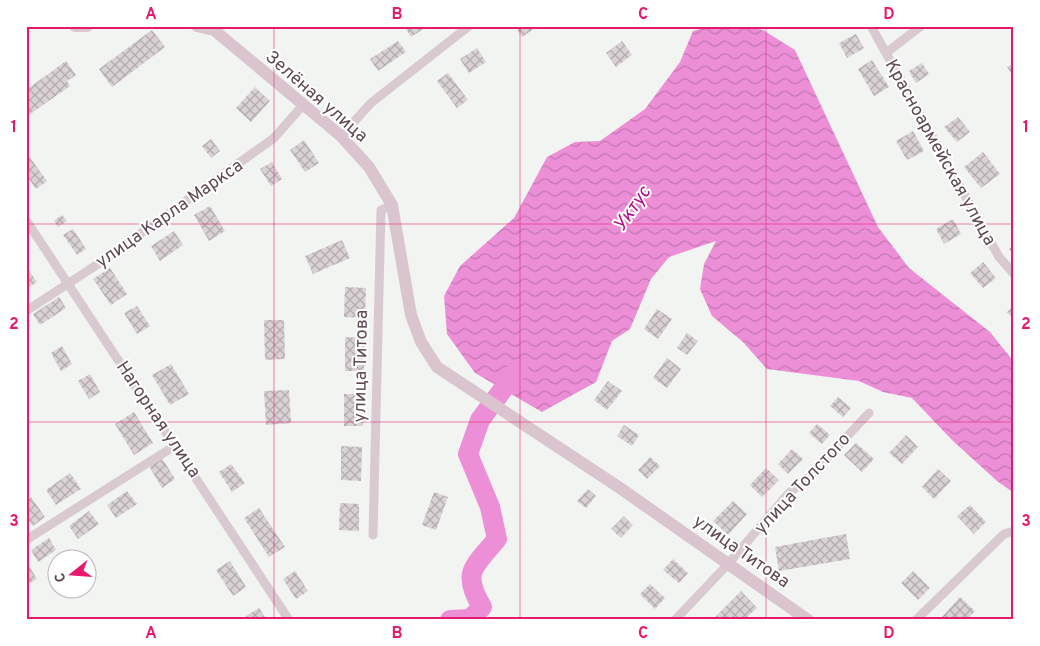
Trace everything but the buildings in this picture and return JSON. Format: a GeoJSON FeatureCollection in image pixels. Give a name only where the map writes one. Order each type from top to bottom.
{"type":"FeatureCollection","features":[{"type":"Feature","properties":{"kind":"street"},"geometry":{"type":"LineString","coordinates":[[75,26],[87,26]]}},
{"type":"Feature","properties":{"kind":"street"},"geometry":{"type":"LineString","coordinates":[[197,26],[212,28]]}},
{"type":"Feature","properties":{"kind":"street"},"geometry":{"type":"LineString","coordinates":[[341,136],[371,103],[469,26]]}},
{"type":"Feature","properties":{"kind":"street","name":"Красноармейская улица"},"geometry":{"type":"LineString","coordinates":[[871,26],[999,257],[1014,274]]}},
{"type":"Feature","properties":{"kind":"street"},"geometry":{"type":"LineString","coordinates":[[886,53],[921,26]]}},
{"type":"Feature","properties":{"kind":"street","name":"Зелёная улица"},"geometry":{"type":"LineString","coordinates":[[212,28],[341,136],[369,167],[392,205],[411,315],[420,342],[437,367]]}},
{"type":"Feature","properties":{"kind":"street","name":"улица Карла Маркса"},"geometry":{"type":"LineString","coordinates":[[26,311],[69,283],[274,138],[303,105]]}},
{"type":"Feature","properties":{"kind":"street","name":"улица Титова"},"geometry":{"type":"LineString","coordinates":[[373,535],[381,210],[392,205]]}},
{"type":"Feature","properties":{"kind":"street","name":"Нагорная улица"},"geometry":{"type":"LineString","coordinates":[[26,220],[176,445],[289,620]]}},
{"type":"Feature","properties":{"kind":"street","name":"улица Титова"},"geometry":{"type":"LineString","coordinates":[[437,367],[729,563],[808,620]]}},
{"type":"Feature","properties":{"kind":"street","name":"улица Толстого"},"geometry":{"type":"LineString","coordinates":[[675,620],[729,563],[789,493],[810,476],[869,413]]}},
{"type":"Feature","properties":{"kind":"street"},"geometry":{"type":"LineString","coordinates":[[26,540],[176,445]]}},
{"type":"Feature","properties":{"kind":"street"},"geometry":{"type":"LineString","coordinates":[[916,620],[1004,534],[1014,531]]}},
{"type":"Feature","properties":{"kind":"water"},"geometry":{"type":"Polygon","coordinates":[[[712,26],[744,26],[763,30],[795,50],[878,227],[909,268],[990,332],[1014,362],[1014,493],[997,481],[952,440],[912,398],[883,392],[859,381],[767,369],[743,342],[712,316],[700,289],[704,264],[716,241],[669,257],[651,279],[630,329],[612,341],[596,382],[542,412],[475,373],[447,334],[444,296],[460,266],[514,218],[547,157],[575,142],[600,141],[645,109],[680,62],[693,31],[712,26]]]}},
{"type":"Feature","properties":{"kind":"waterway","name":"Уктус"},"geometry":{"type":"LineString","coordinates":[[450,620],[470,619],[482,607],[472,586],[471,577],[477,564],[497,539],[490,507],[468,454],[480,420],[518,369]]}}]}
